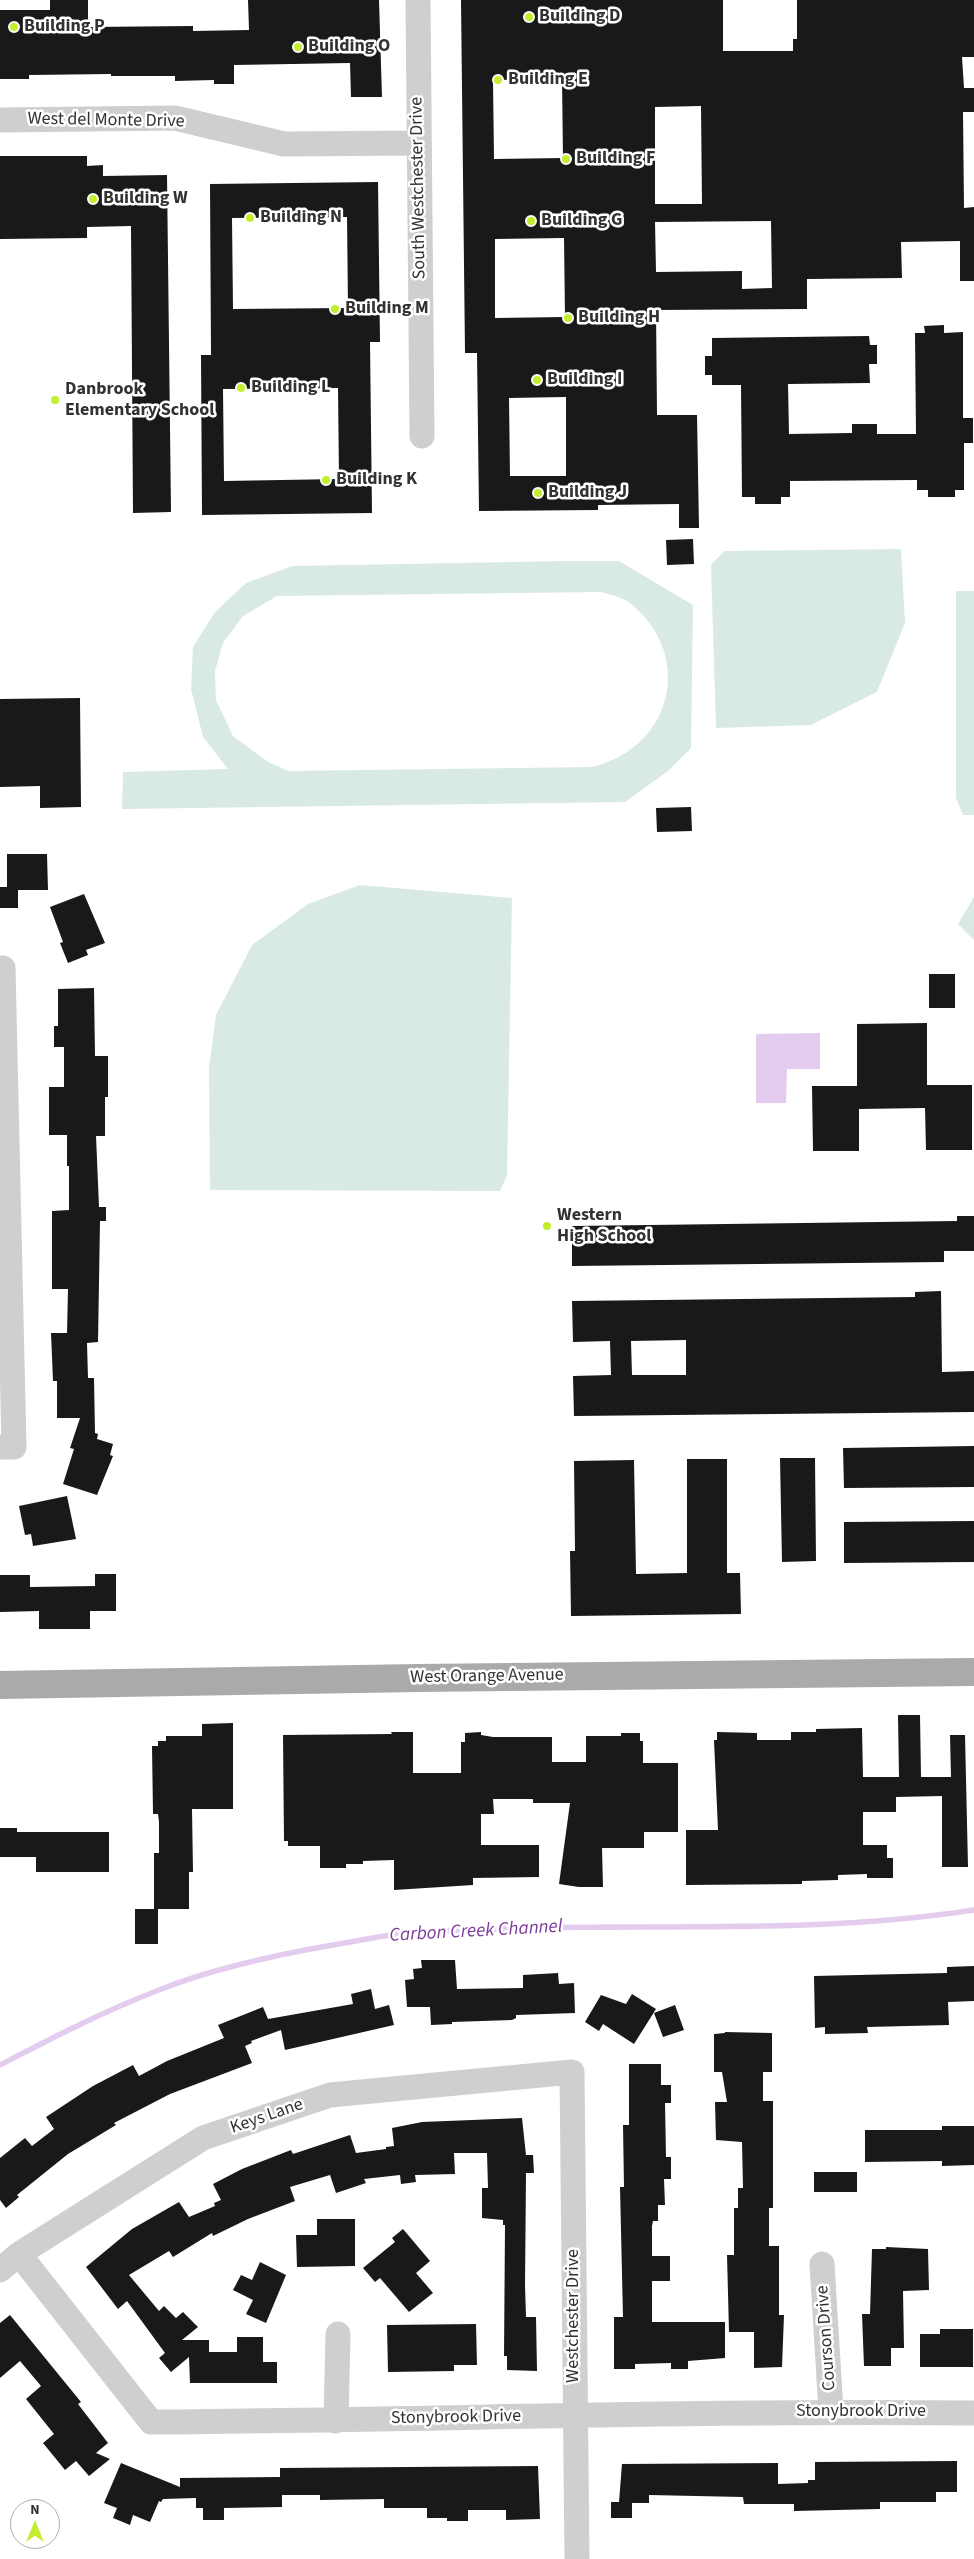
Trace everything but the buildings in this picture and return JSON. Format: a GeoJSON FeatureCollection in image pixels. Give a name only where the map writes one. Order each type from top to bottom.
{"type":"FeatureCollection","features":[{"type":"Feature","properties":{"kind":"main road","name":"West Orange Avenue"},"geometry":{"type":"LineString","coordinates":[[0,1685],[974,1672]]}},
{"type":"Feature","properties":{"kind":"street","name":"South Westchester Drive"},"geometry":{"type":"LineString","coordinates":[[418,0],[422,436]]}},
{"type":"Feature","properties":{"kind":"street","name":"West del Monte Drive"},"geometry":{"type":"LineString","coordinates":[[0,120],[175,118],[284,144],[419,143]]}},
{"type":"Feature","properties":{"kind":"street"},"geometry":{"type":"LineString","coordinates":[[2,968],[7,1447]]}},
{"type":"Feature","properties":{"kind":"street","name":"Keys Lane"},"geometry":{"type":"LineString","coordinates":[[0,2270],[19,2254],[203,2138],[330,2095],[572,2072]]}},
{"type":"Feature","properties":{"kind":"street","name":"Westchester Drive"},"geometry":{"type":"LineString","coordinates":[[572,2072],[577,2559]]}},
{"type":"Feature","properties":{"kind":"street","name":"Stonybrook Drive"},"geometry":{"type":"LineString","coordinates":[[19,2254],[151,2422],[336,2421],[831,2411],[974,2412]]}},
{"type":"Feature","properties":{"kind":"street","name":"Courson Drive"},"geometry":{"type":"LineString","coordinates":[[822,2264],[831,2411]]}},
{"type":"Feature","properties":{"kind":"street"},"geometry":{"type":"LineString","coordinates":[[336,2421],[338,2334]]}},
{"type":"Feature","properties":{"kind":"shaded area"},"geometry":{"type":"Polygon","coordinates":[[[901,549],[905,623],[877,692],[811,725],[716,728],[711,565],[724,551],[901,549]]]}},
{"type":"Feature","properties":{"kind":"shaded area"},"geometry":{"type":"Polygon","coordinates":[[[619,561],[693,605],[691,748],[668,771],[625,802],[122,809],[123,772],[228,769],[203,737],[191,689],[193,647],[215,612],[246,583],[292,566],[619,561]],[[601,592],[277,596],[243,616],[223,643],[215,671],[216,700],[233,736],[268,762],[289,771],[592,767],[620,757],[641,741],[657,720],[666,697],[668,673],[663,648],[650,624],[627,601],[601,592]]]}},
{"type":"Feature","properties":{"kind":"shaded area"},"geometry":{"type":"Polygon","coordinates":[[[956,591],[974,591],[974,815],[963,815],[956,798],[956,591]]]}},
{"type":"Feature","properties":{"kind":"shaded area"},"geometry":{"type":"Polygon","coordinates":[[[360,885],[512,898],[507,1175],[500,1191],[210,1190],[209,1068],[216,1015],[252,945],[308,904],[360,885]]]}},
{"type":"Feature","properties":{"kind":"shaded area"},"geometry":{"type":"Polygon","coordinates":[[[974,897],[974,940],[958,924],[974,897]]]}},
{"type":"Feature","properties":{"kind":"shaded area"},"geometry":{"type":"Polygon","coordinates":[[[820,1033],[820,1069],[787,1069],[786,1103],[756,1103],[756,1034],[820,1033]]]}},
{"type":"Feature","properties":{"kind":"waterway","name":"Carbon Creek Channel"},"geometry":{"type":"LineString","coordinates":[[0,2065],[98,2016],[180,1982],[267,1958],[378,1937],[466,1930],[829,1924],[902,1919],[974,1910]]}},
{"type":"Feature","properties":{"kind":"place","name":"Building D"},"geometry":{"type":"Point","coordinates":[529,17]}},
{"type":"Feature","properties":{"kind":"place","name":"Building P"},"geometry":{"type":"Point","coordinates":[14,27]}},
{"type":"Feature","properties":{"kind":"place","name":"Building O"},"geometry":{"type":"Point","coordinates":[298,47]}},
{"type":"Feature","properties":{"kind":"place","name":"Building E"},"geometry":{"type":"Point","coordinates":[498,80]}},
{"type":"Feature","properties":{"kind":"place","name":"Building F"},"geometry":{"type":"Point","coordinates":[566,159]}},
{"type":"Feature","properties":{"kind":"place","name":"Building W"},"geometry":{"type":"Point","coordinates":[93,199]}},
{"type":"Feature","properties":{"kind":"place","name":"Building N"},"geometry":{"type":"Point","coordinates":[250,218]}},
{"type":"Feature","properties":{"kind":"place","name":"Building G"},"geometry":{"type":"Point","coordinates":[531,221]}},
{"type":"Feature","properties":{"kind":"place","name":"Building M"},"geometry":{"type":"Point","coordinates":[335,309]}},
{"type":"Feature","properties":{"kind":"place","name":"Building H"},"geometry":{"type":"Point","coordinates":[568,318]}},
{"type":"Feature","properties":{"kind":"place","name":"Building I"},"geometry":{"type":"Point","coordinates":[537,380]}},
{"type":"Feature","properties":{"kind":"place","name":"Building L"},"geometry":{"type":"Point","coordinates":[241,388]}},
{"type":"Feature","properties":{"kind":"place","name":"Danbrook Elementary School"},"geometry":{"type":"Point","coordinates":[55,400]}},
{"type":"Feature","properties":{"kind":"place","name":"Building K"},"geometry":{"type":"Point","coordinates":[326,480]}},
{"type":"Feature","properties":{"kind":"place","name":"Building J"},"geometry":{"type":"Point","coordinates":[538,493]}},
{"type":"Feature","properties":{"kind":"place","name":"Western High School"},"geometry":{"type":"Point","coordinates":[547,1226]}}]}
